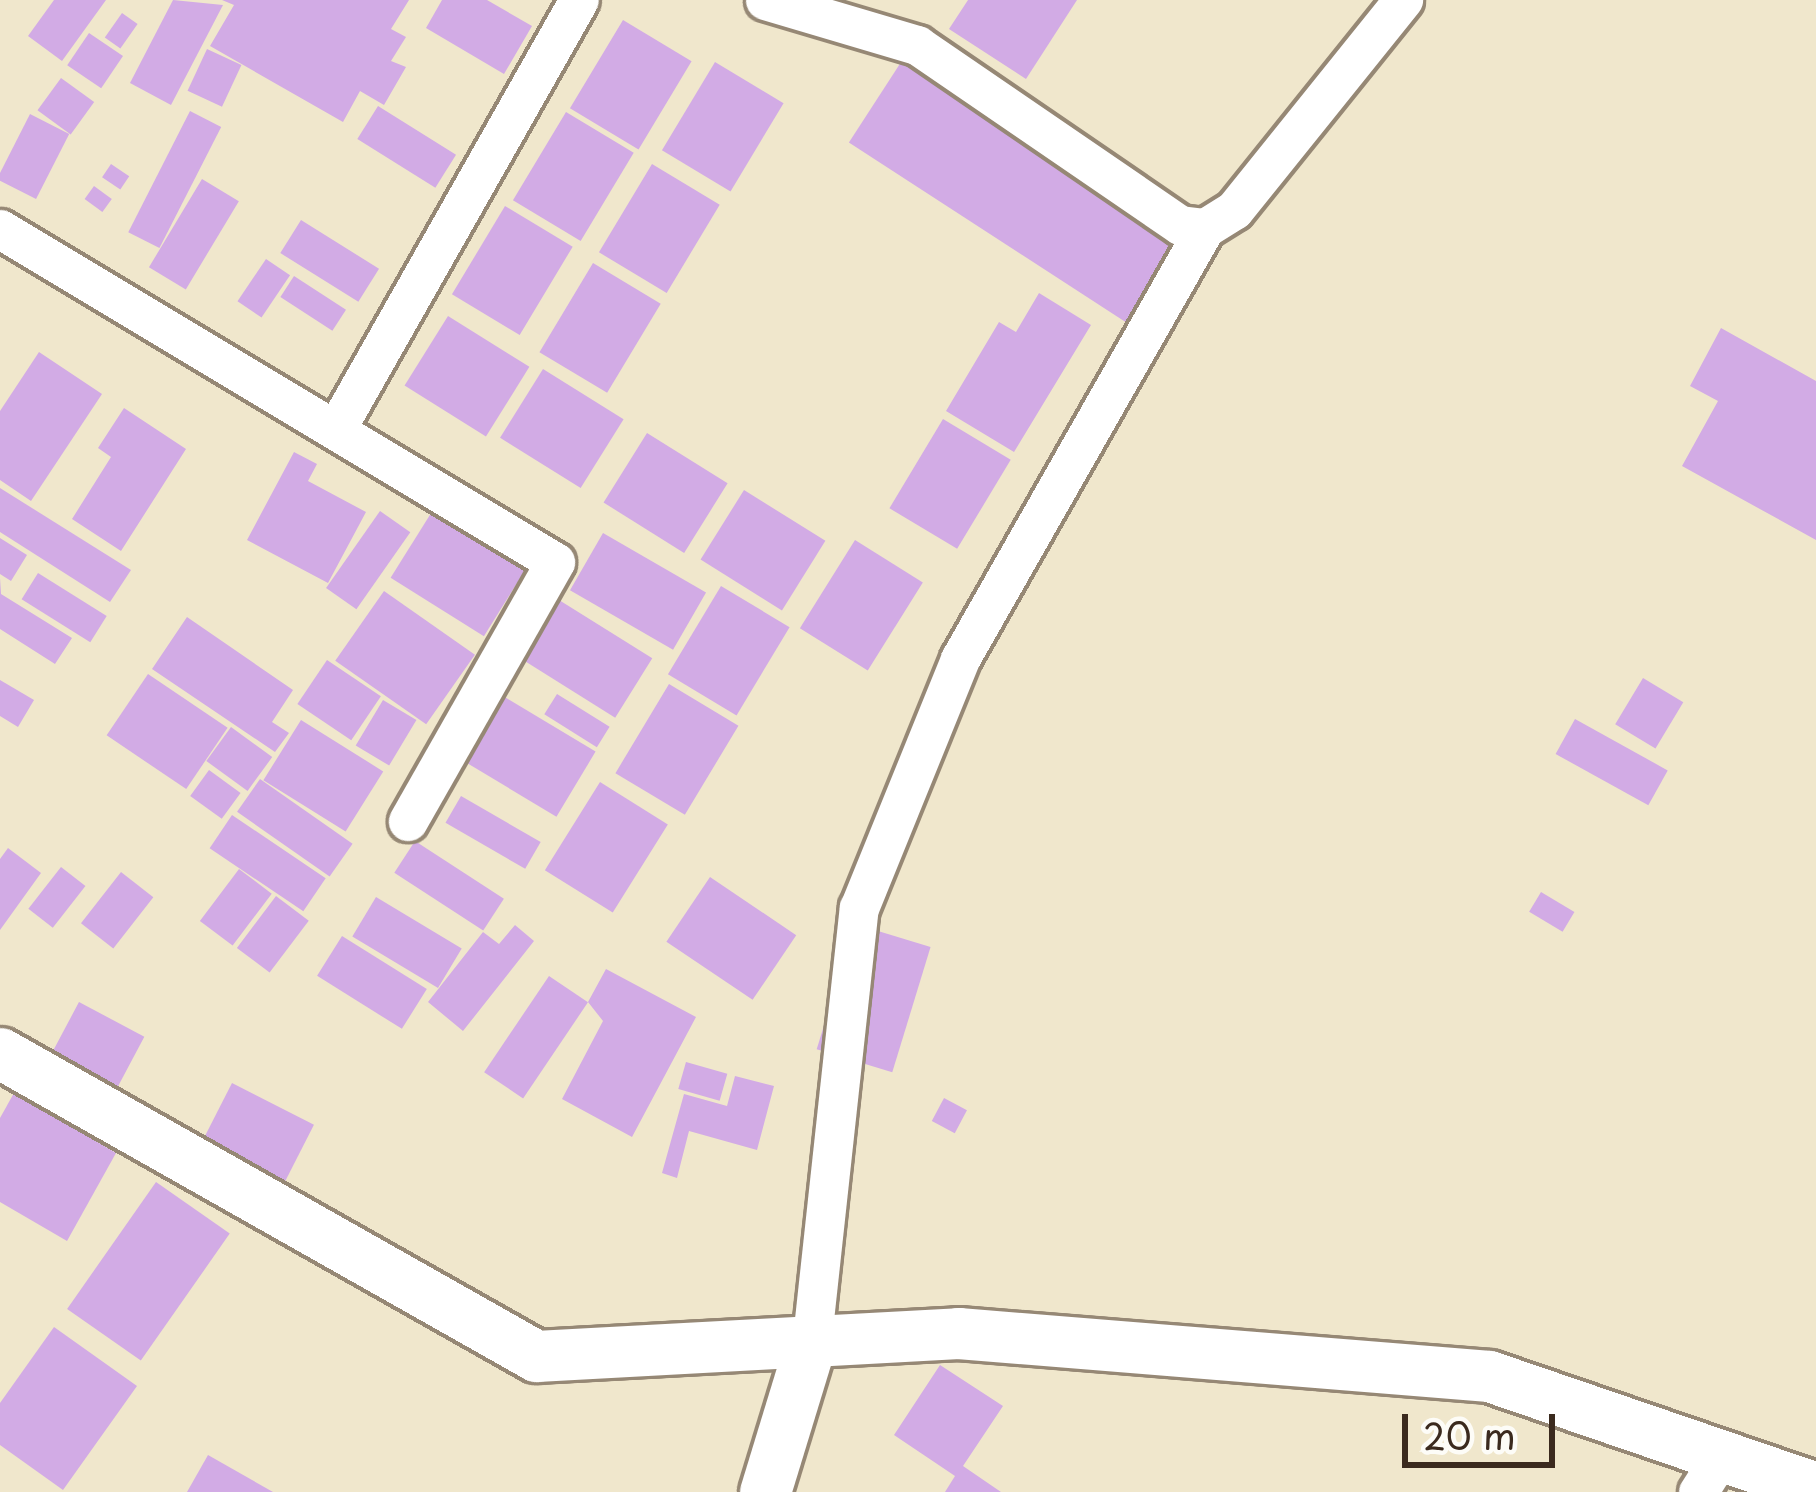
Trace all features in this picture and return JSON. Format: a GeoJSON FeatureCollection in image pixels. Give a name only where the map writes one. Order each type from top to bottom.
{"type":"FeatureCollection","features":[{"type":"Feature","properties":{"kind":"street"},"geometry":{"type":"LineString","coordinates":[[337,430],[579,0]]}},
{"type":"Feature","properties":{"kind":"street"},"geometry":{"type":"LineString","coordinates":[[765,0],[917,45],[1180,225],[1205,228]]}},
{"type":"Feature","properties":{"kind":"street"},"geometry":{"type":"LineString","coordinates":[[765,1492],[812,1338],[860,908],[960,659],[1205,228],[1234,210],[1403,0]]}},
{"type":"Feature","properties":{"kind":"street"},"geometry":{"type":"LineString","coordinates":[[0,229],[555,562],[408,821]]}},
{"type":"Feature","properties":{"kind":"street"},"geometry":{"type":"LineString","coordinates":[[0,1053],[536,1356],[958,1333],[1489,1376],[1709,1474],[1816,1489]]}},
{"type":"Feature","properties":{"kind":"building"},"geometry":{"type":"Polygon","coordinates":[[[54,0],[106,0],[62,61],[28,36],[54,0]]]}},
{"type":"Feature","properties":{"kind":"building"},"geometry":{"type":"Polygon","coordinates":[[[173,0],[223,5],[171,105],[130,83],[173,0]]]}},
{"type":"Feature","properties":{"kind":"building"},"geometry":{"type":"Polygon","coordinates":[[[222,0],[409,0],[391,29],[406,37],[391,61],[406,67],[384,105],[360,91],[343,122],[210,46],[234,5],[222,0]]]}},
{"type":"Feature","properties":{"kind":"building"},"geometry":{"type":"Polygon","coordinates":[[[442,0],[487,0],[532,26],[504,74],[426,28],[442,0]]]}},
{"type":"Feature","properties":{"kind":"building"},"geometry":{"type":"Polygon","coordinates":[[[968,0],[1077,0],[1026,79],[949,29],[968,0]]]}},
{"type":"Feature","properties":{"kind":"building"},"geometry":{"type":"Polygon","coordinates":[[[122,13],[138,24],[120,48],[105,38],[122,13]]]}},
{"type":"Feature","properties":{"kind":"building"},"geometry":{"type":"Polygon","coordinates":[[[623,20],[692,61],[639,149],[570,108],[623,20]]]}},
{"type":"Feature","properties":{"kind":"building"},"geometry":{"type":"Polygon","coordinates":[[[89,33],[123,56],[101,88],[67,65],[89,33]]]}},
{"type":"Feature","properties":{"kind":"building"},"geometry":{"type":"Polygon","coordinates":[[[207,49],[241,65],[222,107],[188,91],[207,49]]]}},
{"type":"Feature","properties":{"kind":"building"},"geometry":{"type":"Polygon","coordinates":[[[905,56],[1189,241],[1133,327],[849,142],[905,56]]]}},
{"type":"Feature","properties":{"kind":"building"},"geometry":{"type":"Polygon","coordinates":[[[715,62],[784,103],[731,191],[662,150],[715,62]]]}},
{"type":"Feature","properties":{"kind":"building"},"geometry":{"type":"Polygon","coordinates":[[[61,78],[94,102],[71,134],[37,110],[61,78]]]}},
{"type":"Feature","properties":{"kind":"building"},"geometry":{"type":"Polygon","coordinates":[[[378,106],[456,155],[435,188],[357,139],[378,106]]]}},
{"type":"Feature","properties":{"kind":"building"},"geometry":{"type":"Polygon","coordinates":[[[190,111],[221,127],[159,248],[128,232],[190,111]]]}},
{"type":"Feature","properties":{"kind":"building"},"geometry":{"type":"Polygon","coordinates":[[[566,112],[634,153],[581,241],[513,200],[566,112]]]}},
{"type":"Feature","properties":{"kind":"building"},"geometry":{"type":"Polygon","coordinates":[[[30,114],[69,134],[36,199],[0,181],[30,114]]]}},
{"type":"Feature","properties":{"kind":"building"},"geometry":{"type":"Polygon","coordinates":[[[111,164],[129,176],[120,190],[102,177],[111,164]]]}},
{"type":"Feature","properties":{"kind":"building"},"geometry":{"type":"Polygon","coordinates":[[[652,164],[720,205],[667,293],[599,252],[652,164]]]}},
{"type":"Feature","properties":{"kind":"building"},"geometry":{"type":"Polygon","coordinates":[[[202,179],[239,201],[186,289],[149,267],[202,179]]]}},
{"type":"Feature","properties":{"kind":"building"},"geometry":{"type":"Polygon","coordinates":[[[94,186],[112,199],[102,212],[85,199],[94,186]]]}},
{"type":"Feature","properties":{"kind":"building"},"geometry":{"type":"Polygon","coordinates":[[[505,206],[573,247],[520,335],[452,294],[505,206]]]}},
{"type":"Feature","properties":{"kind":"building"},"geometry":{"type":"Polygon","coordinates":[[[301,220],[379,269],[358,302],[280,253],[301,220]]]}},
{"type":"Feature","properties":{"kind":"building"},"geometry":{"type":"Polygon","coordinates":[[[266,259],[290,275],[262,317],[237,301],[266,259]]]}},
{"type":"Feature","properties":{"kind":"building"},"geometry":{"type":"Polygon","coordinates":[[[593,263],[661,304],[607,393],[539,352],[593,263]]]}},
{"type":"Feature","properties":{"kind":"building"},"geometry":{"type":"Polygon","coordinates":[[[294,276],[346,310],[332,331],[280,297],[294,276]]]}},
{"type":"Feature","properties":{"kind":"building"},"geometry":{"type":"Polygon","coordinates":[[[1039,293],[1091,325],[1014,452],[946,411],[999,322],[1016,332],[1039,293]]]}},
{"type":"Feature","properties":{"kind":"building"},"geometry":{"type":"Polygon","coordinates":[[[448,316],[529,367],[486,436],[405,386],[448,316]]]}},
{"type":"Feature","properties":{"kind":"building"},"geometry":{"type":"Polygon","coordinates":[[[1721,328],[1816,381],[1816,540],[1682,466],[1718,401],[1690,386],[1721,328]]]}},
{"type":"Feature","properties":{"kind":"building"},"geometry":{"type":"Polygon","coordinates":[[[39,352],[102,394],[31,501],[0,480],[0,411],[39,352]]]}},
{"type":"Feature","properties":{"kind":"building"},"geometry":{"type":"Polygon","coordinates":[[[543,369],[624,419],[581,488],[500,438],[543,369]]]}},
{"type":"Feature","properties":{"kind":"building"},"geometry":{"type":"Polygon","coordinates":[[[124,408],[186,449],[121,551],[72,519],[111,457],[98,448],[124,408]]]}},
{"type":"Feature","properties":{"kind":"building"},"geometry":{"type":"Polygon","coordinates":[[[943,419],[1011,460],[957,549],[889,508],[943,419]]]}},
{"type":"Feature","properties":{"kind":"building"},"geometry":{"type":"Polygon","coordinates":[[[647,433],[728,483],[684,553],[604,503],[647,433]]]}},
{"type":"Feature","properties":{"kind":"building"},"geometry":{"type":"Polygon","coordinates":[[[294,452],[317,464],[308,481],[366,512],[328,583],[247,540],[294,452]]]}},
{"type":"Feature","properties":{"kind":"building"},"geometry":{"type":"Polygon","coordinates":[[[0,488],[131,570],[110,602],[0,532],[0,488]]]}},
{"type":"Feature","properties":{"kind":"building"},"geometry":{"type":"Polygon","coordinates":[[[744,490],[825,541],[782,610],[701,560],[744,490]]]}},
{"type":"Feature","properties":{"kind":"building"},"geometry":{"type":"Polygon","coordinates":[[[433,510],[526,568],[484,636],[391,578],[433,510]]]}},
{"type":"Feature","properties":{"kind":"building"},"geometry":{"type":"Polygon","coordinates":[[[380,511],[410,532],[356,609],[326,588],[380,511]]]}},
{"type":"Feature","properties":{"kind":"building"},"geometry":{"type":"Polygon","coordinates":[[[603,533],[706,592],[673,650],[570,590],[603,533]]]}},
{"type":"Feature","properties":{"kind":"building"},"geometry":{"type":"Polygon","coordinates":[[[0,538],[27,555],[11,581],[0,574],[0,538]]]}},
{"type":"Feature","properties":{"kind":"building"},"geometry":{"type":"Polygon","coordinates":[[[855,540],[923,582],[868,671],[800,628],[855,540]]]}},
{"type":"Feature","properties":{"kind":"building"},"geometry":{"type":"Polygon","coordinates":[[[38,573],[107,616],[90,642],[22,599],[38,573]]]}},
{"type":"Feature","properties":{"kind":"building"},"geometry":{"type":"Polygon","coordinates":[[[0,578],[1,594],[72,638],[55,664],[0,629],[0,578]]]}},
{"type":"Feature","properties":{"kind":"building"},"geometry":{"type":"Polygon","coordinates":[[[721,586],[790,627],[737,715],[668,674],[721,586]]]}},
{"type":"Feature","properties":{"kind":"building"},"geometry":{"type":"Polygon","coordinates":[[[384,591],[475,655],[426,724],[335,661],[384,591]]]}},
{"type":"Feature","properties":{"kind":"building"},"geometry":{"type":"Polygon","coordinates":[[[559,600],[652,658],[615,718],[522,659],[559,600]]]}},
{"type":"Feature","properties":{"kind":"building"},"geometry":{"type":"Polygon","coordinates":[[[187,617],[293,690],[272,722],[289,733],[275,752],[152,669],[187,617]]]}},
{"type":"Feature","properties":{"kind":"building"},"geometry":{"type":"Polygon","coordinates":[[[327,660],[381,696],[351,740],[297,704],[327,660]]]}},
{"type":"Feature","properties":{"kind":"building"},"geometry":{"type":"Polygon","coordinates":[[[148,674],[228,728],[186,789],[107,735],[148,674]]]}},
{"type":"Feature","properties":{"kind":"building"},"geometry":{"type":"Polygon","coordinates":[[[1643,678],[1683,702],[1655,748],[1615,724],[1643,678]]]}},
{"type":"Feature","properties":{"kind":"building"},"geometry":{"type":"Polygon","coordinates":[[[0,680],[34,700],[18,727],[0,716],[0,680]]]}},
{"type":"Feature","properties":{"kind":"building"},"geometry":{"type":"Polygon","coordinates":[[[669,684],[738,726],[685,815],[615,773],[669,684]]]}},
{"type":"Feature","properties":{"kind":"building"},"geometry":{"type":"Polygon","coordinates":[[[557,694],[610,727],[597,747],[544,714],[557,694]]]}},
{"type":"Feature","properties":{"kind":"building"},"geometry":{"type":"Polygon","coordinates":[[[503,696],[596,752],[556,817],[464,761],[503,696]]]}},
{"type":"Feature","properties":{"kind":"building"},"geometry":{"type":"Polygon","coordinates":[[[383,700],[416,720],[389,766],[356,745],[383,700]]]}},
{"type":"Feature","properties":{"kind":"building"},"geometry":{"type":"Polygon","coordinates":[[[1575,719],[1668,770],[1648,805],[1556,754],[1575,719]]]}},
{"type":"Feature","properties":{"kind":"building"},"geometry":{"type":"Polygon","coordinates":[[[301,720],[383,771],[346,832],[263,780],[301,720]]]}},
{"type":"Feature","properties":{"kind":"building"},"geometry":{"type":"Polygon","coordinates":[[[231,727],[272,757],[248,791],[206,761],[231,727]]]}},
{"type":"Feature","properties":{"kind":"building"},"geometry":{"type":"Polygon","coordinates":[[[209,770],[241,793],[222,819],[190,796],[209,770]]]}},
{"type":"Feature","properties":{"kind":"building"},"geometry":{"type":"Polygon","coordinates":[[[260,779],[353,844],[330,877],[237,812],[260,779]]]}},
{"type":"Feature","properties":{"kind":"building"},"geometry":{"type":"Polygon","coordinates":[[[600,782],[668,824],[613,913],[545,870],[600,782]]]}},
{"type":"Feature","properties":{"kind":"building"},"geometry":{"type":"Polygon","coordinates":[[[461,796],[541,842],[525,869],[446,823],[461,796]]]}},
{"type":"Feature","properties":{"kind":"building"},"geometry":{"type":"Polygon","coordinates":[[[232,815],[326,878],[303,911],[210,848],[232,815]]]}},
{"type":"Feature","properties":{"kind":"building"},"geometry":{"type":"Polygon","coordinates":[[[415,841],[504,899],[483,931],[394,873],[415,841]]]}},
{"type":"Feature","properties":{"kind":"building"},"geometry":{"type":"Polygon","coordinates":[[[8,848],[41,873],[0,930],[0,859],[8,848]]]}},
{"type":"Feature","properties":{"kind":"building"},"geometry":{"type":"Polygon","coordinates":[[[61,867],[85,886],[53,928],[28,909],[61,867]]]}},
{"type":"Feature","properties":{"kind":"building"},"geometry":{"type":"Polygon","coordinates":[[[239,869],[272,894],[233,946],[200,921],[239,869]]]}},
{"type":"Feature","properties":{"kind":"building"},"geometry":{"type":"Polygon","coordinates":[[[121,872],[153,897],[113,948],[81,923],[121,872]]]}},
{"type":"Feature","properties":{"kind":"building"},"geometry":{"type":"Polygon","coordinates":[[[710,877],[796,935],[753,1000],[666,942],[710,877]]]}},
{"type":"Feature","properties":{"kind":"building"},"geometry":{"type":"Polygon","coordinates":[[[1541,892],[1574,912],[1563,932],[1529,912],[1541,892]]]}},
{"type":"Feature","properties":{"kind":"building"},"geometry":{"type":"Polygon","coordinates":[[[276,896],[309,921],[270,973],[237,948],[276,896]]]}},
{"type":"Feature","properties":{"kind":"building"},"geometry":{"type":"Polygon","coordinates":[[[376,897],[462,949],[438,988],[352,936],[376,897]]]}},
{"type":"Feature","properties":{"kind":"building"},"geometry":{"type":"Polygon","coordinates":[[[855,924],[931,947],[892,1072],[817,1049],[855,924]]]}},
{"type":"Feature","properties":{"kind":"building"},"geometry":{"type":"Polygon","coordinates":[[[515,925],[534,941],[463,1031],[428,1002],[483,932],[499,944],[515,925]]]}},
{"type":"Feature","properties":{"kind":"building"},"geometry":{"type":"Polygon","coordinates":[[[342,936],[427,989],[402,1029],[317,976],[342,936]]]}},
{"type":"Feature","properties":{"kind":"building"},"geometry":{"type":"Polygon","coordinates":[[[606,969],[696,1017],[632,1137],[562,1099],[603,1021],[588,1002],[606,969]]]}},
{"type":"Feature","properties":{"kind":"building"},"geometry":{"type":"Polygon","coordinates":[[[549,976],[588,1002],[523,1098],[484,1072],[549,976]]]}},
{"type":"Feature","properties":{"kind":"building"},"geometry":{"type":"Polygon","coordinates":[[[79,1002],[144,1037],[117,1088],[52,1053],[79,1002]]]}},
{"type":"Feature","properties":{"kind":"building"},"geometry":{"type":"Polygon","coordinates":[[[686,1062],[727,1074],[720,1101],[678,1089],[686,1062]]]}},
{"type":"Feature","properties":{"kind":"building"},"geometry":{"type":"Polygon","coordinates":[[[735,1076],[774,1086],[757,1150],[689,1131],[677,1178],[662,1173],[684,1094],[727,1106],[735,1076]]]}},
{"type":"Feature","properties":{"kind":"building"},"geometry":{"type":"Polygon","coordinates":[[[232,1083],[314,1125],[281,1190],[199,1148],[232,1083]]]}},
{"type":"Feature","properties":{"kind":"building"},"geometry":{"type":"Polygon","coordinates":[[[14,1093],[116,1153],[67,1241],[0,1202],[0,1118],[14,1093]]]}},
{"type":"Feature","properties":{"kind":"building"},"geometry":{"type":"Polygon","coordinates":[[[944,1098],[967,1110],[955,1133],[932,1121],[944,1098]]]}},
{"type":"Feature","properties":{"kind":"building"},"geometry":{"type":"Polygon","coordinates":[[[156,1182],[230,1234],[141,1361],[67,1309],[156,1182]]]}},
{"type":"Feature","properties":{"kind":"building"},"geometry":{"type":"Polygon","coordinates":[[[54,1327],[137,1386],[63,1490],[0,1445],[0,1403],[54,1327]]]}},
{"type":"Feature","properties":{"kind":"building"},"geometry":{"type":"Polygon","coordinates":[[[940,1365],[1003,1406],[963,1466],[1001,1492],[945,1492],[955,1476],[894,1435],[940,1365]]]}},
{"type":"Feature","properties":{"kind":"building"},"geometry":{"type":"Polygon","coordinates":[[[208,1455],[273,1492],[187,1492],[208,1455]]]}}]}
